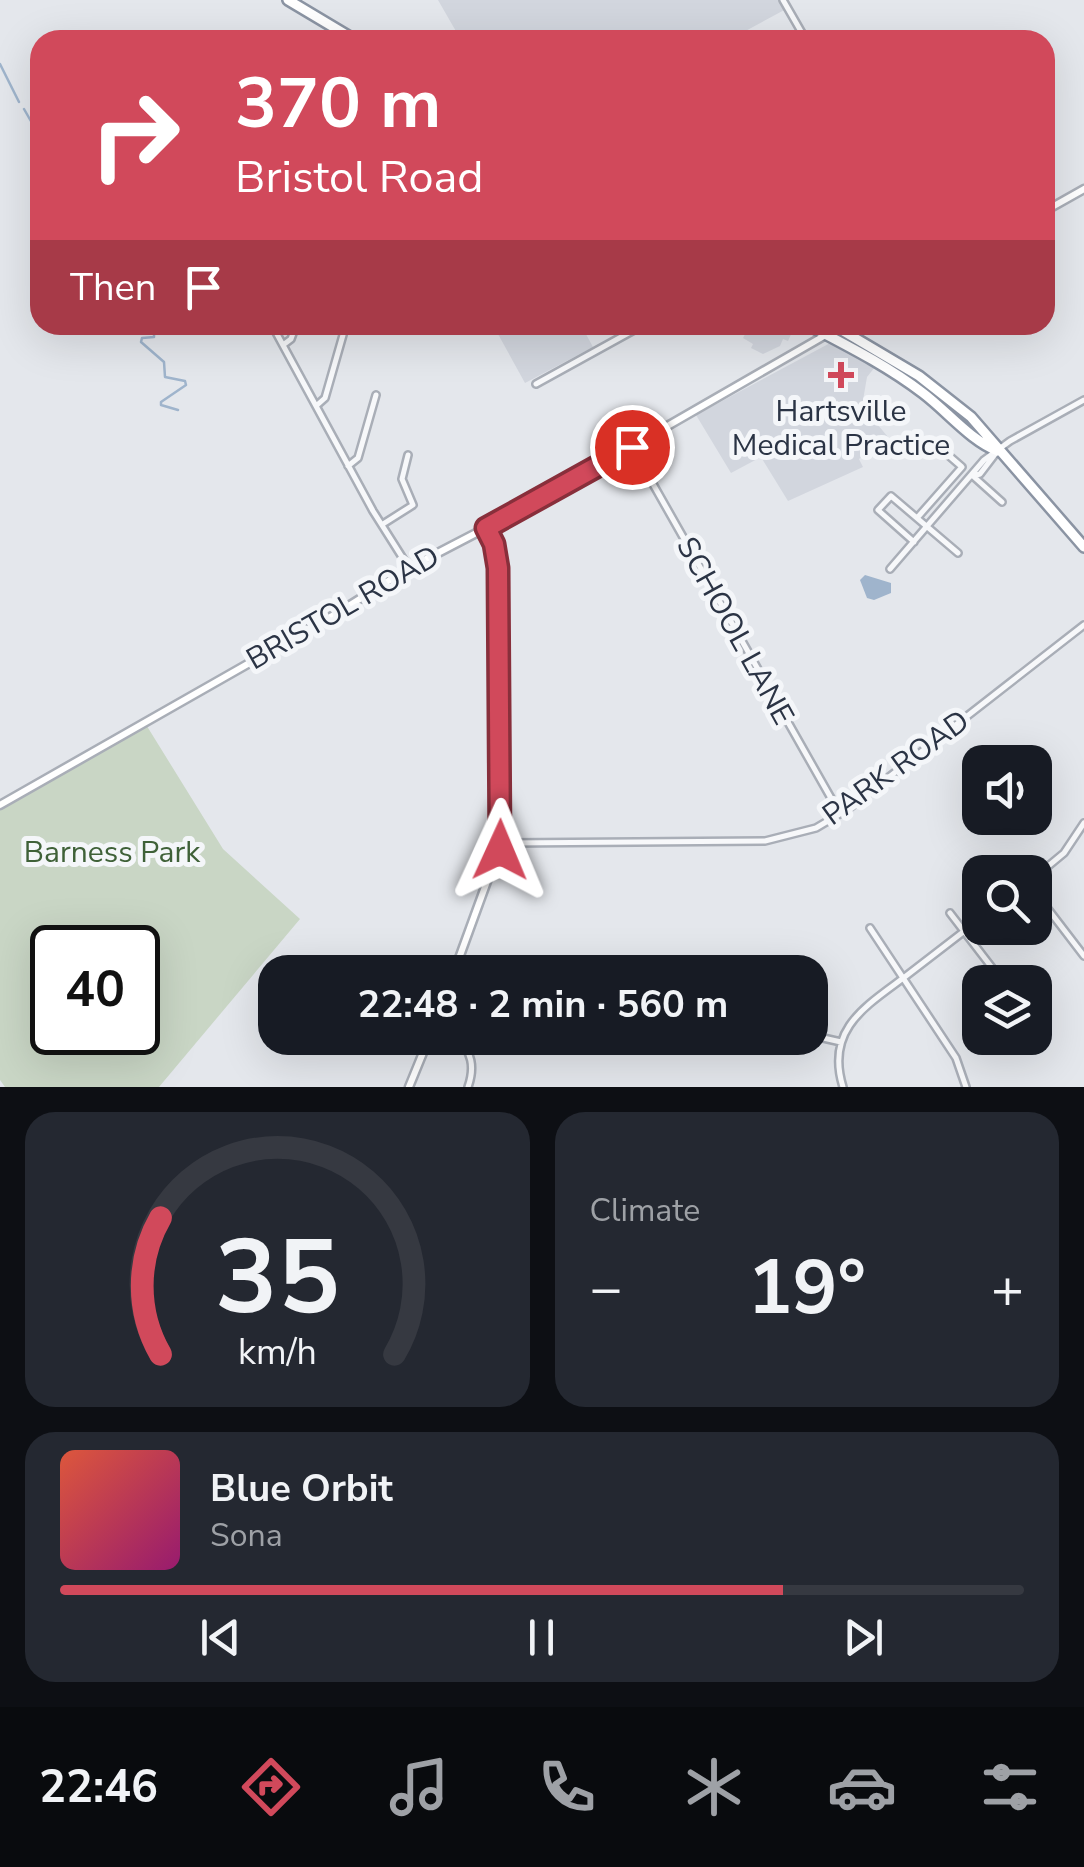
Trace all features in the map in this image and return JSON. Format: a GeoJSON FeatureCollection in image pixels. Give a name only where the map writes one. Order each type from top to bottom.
{"type":"FeatureCollection","features":[{"type":"Feature","properties":{"kind":"highway"},"geometry":{"type":"LineString","coordinates":[[288,0],[338,30]]}},
{"type":"Feature","properties":{"kind":"highway"},"geometry":{"type":"LineString","coordinates":[[844,335],[998,451],[1084,547]]}},
{"type":"Feature","properties":{"kind":"main road"},"geometry":{"type":"LineString","coordinates":[[1055,206],[1084,190]]}},
{"type":"Feature","properties":{"kind":"main road","name":"BRISTOL ROAD"},"geometry":{"type":"LineString","coordinates":[[0,805],[823,335]]}},
{"type":"Feature","properties":{"kind":"main road"},"geometry":{"type":"LineString","coordinates":[[460,955],[501,843],[498,568],[494,544],[486,528]]}},
{"type":"Feature","properties":{"kind":"main road"},"geometry":{"type":"LineString","coordinates":[[409,1087],[422,1055]]}},
{"type":"Feature","properties":{"kind":"street"},"geometry":{"type":"LineString","coordinates":[[783,0],[800,30]]}},
{"type":"Feature","properties":{"kind":"street"},"geometry":{"type":"LineString","coordinates":[[277,335],[409,568]]}},
{"type":"Feature","properties":{"kind":"street"},"geometry":{"type":"LineString","coordinates":[[283,346],[292,335]]}},
{"type":"Feature","properties":{"kind":"street"},"geometry":{"type":"LineString","coordinates":[[316,406],[325,398],[343,335]]}},
{"type":"Feature","properties":{"kind":"street"},"geometry":{"type":"LineString","coordinates":[[536,384],[625,335]]}},
{"type":"Feature","properties":{"kind":"street"},"geometry":{"type":"LineString","coordinates":[[348,466],[358,458],[376,395]]}},
{"type":"Feature","properties":{"kind":"street"},"geometry":{"type":"LineString","coordinates":[[890,569],[998,451],[1084,400]]}},
{"type":"Feature","properties":{"kind":"street"},"geometry":{"type":"LineString","coordinates":[[916,518],[962,466],[932,441]]}},
{"type":"Feature","properties":{"kind":"street","name":"SCHOOL LANE"},"geometry":{"type":"LineString","coordinates":[[632,447],[840,814]]}},
{"type":"Feature","properties":{"kind":"street"},"geometry":{"type":"LineString","coordinates":[[383,524],[413,505],[402,479],[408,456]]}},
{"type":"Feature","properties":{"kind":"street"},"geometry":{"type":"LineString","coordinates":[[973,476],[1002,502]]}},
{"type":"Feature","properties":{"kind":"street"},"geometry":{"type":"LineString","coordinates":[[948,482],[959,492]]}},
{"type":"Feature","properties":{"kind":"street"},"geometry":{"type":"LineString","coordinates":[[914,542],[878,510],[891,496],[958,553]]}},
{"type":"Feature","properties":{"kind":"street","name":"PARK ROAD"},"geometry":{"type":"LineString","coordinates":[[501,843],[763,841],[794,836],[840,814],[1084,625]]}},
{"type":"Feature","properties":{"kind":"street"},"geometry":{"type":"LineString","coordinates":[[1052,862],[1082,832],[1084,823]]}},
{"type":"Feature","properties":{"kind":"street"},"geometry":{"type":"LineString","coordinates":[[950,913],[962,929]]}},
{"type":"Feature","properties":{"kind":"street"},"geometry":{"type":"LineString","coordinates":[[1052,914],[1084,956]]}},
{"type":"Feature","properties":{"kind":"street"},"geometry":{"type":"LineString","coordinates":[[870,928],[956,1058],[966,1087]]}},
{"type":"Feature","properties":{"kind":"street"},"geometry":{"type":"LineString","coordinates":[[843,1087],[839,1066],[841,1042],[859,1012],[962,934]]}},
{"type":"Feature","properties":{"kind":"street"},"geometry":{"type":"LineString","coordinates":[[974,945],[990,965]]}},
{"type":"Feature","properties":{"kind":"street"},"geometry":{"type":"LineString","coordinates":[[828,1039],[841,1042]]}},
{"type":"Feature","properties":{"kind":"street"},"geometry":{"type":"LineString","coordinates":[[468,1087],[472,1064],[469,1055]]}},
{"type":"Feature","properties":{"kind":"shaded area"},"geometry":{"type":"Polygon","coordinates":[[[438,0],[783,0],[788,8],[747,30],[455,30],[438,0]]]}},
{"type":"Feature","properties":{"kind":"shaded area"},"geometry":{"type":"Polygon","coordinates":[[[499,335],[586,335],[593,347],[525,383],[499,335]]]}},
{"type":"Feature","properties":{"kind":"shaded area"},"geometry":{"type":"Polygon","coordinates":[[[791,335],[788,341],[783,339],[780,346],[763,354],[743,338],[791,335]]]}},
{"type":"Feature","properties":{"kind":"shaded area"},"geometry":{"type":"Polygon","coordinates":[[[832,342],[875,367],[867,377],[862,406],[888,437],[859,459],[863,467],[788,501],[761,457],[731,473],[696,415],[832,342]]]}},
{"type":"Feature","properties":{"kind":"green space","name":"Barness Park"},"geometry":{"type":"Polygon","coordinates":[[[145,723],[223,849],[300,919],[270,955],[258,955],[258,969],[159,1087],[5,1087],[0,1080],[0,805],[145,723]]]}},
{"type":"Feature","properties":{"kind":"water"},"geometry":{"type":"Polygon","coordinates":[[[865,575],[891,583],[891,593],[874,600],[867,598],[860,580],[865,575]]]}},
{"type":"Feature","properties":{"kind":"waterway"},"geometry":{"type":"LineString","coordinates":[[0,64],[19,102]]}},
{"type":"Feature","properties":{"kind":"waterway"},"geometry":{"type":"LineString","coordinates":[[24,109],[30,120]]}},
{"type":"Feature","properties":{"kind":"waterway"},"geometry":{"type":"LineString","coordinates":[[154,335],[142,338],[141,342],[164,362],[165,377],[185,381],[186,385],[161,402],[178,410]]}},
{"type":"Feature","properties":{"kind":"place","name":"Hartsville Medical Practice"},"geometry":{"type":"Point","coordinates":[841,375]}},
{"type":"Feature","properties":{"kind":"route"},"geometry":{"type":"LineString","coordinates":[[500,850],[498,568],[494,544],[486,528],[632,447]]}}]}
